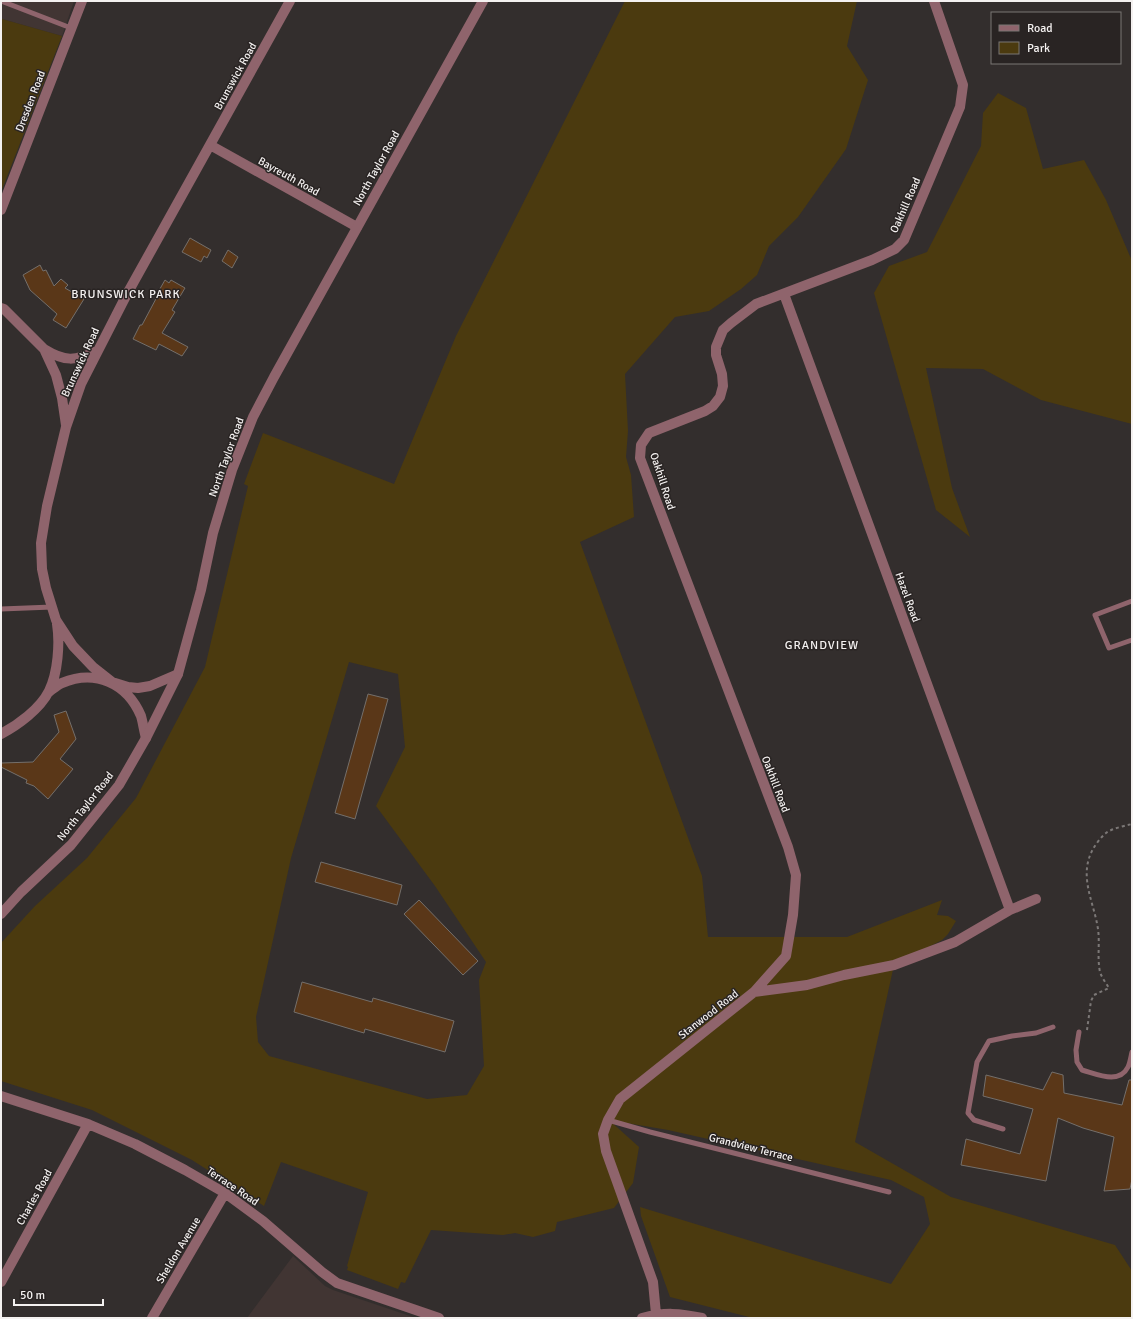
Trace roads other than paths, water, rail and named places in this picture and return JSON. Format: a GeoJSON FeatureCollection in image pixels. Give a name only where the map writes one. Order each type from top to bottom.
{"type":"FeatureCollection","features":[{"type":"Feature","properties":{"kind":"street","name":"Dresden Road"},"geometry":{"type":"LineString","coordinates":[[1,210],[82,1]]}},
{"type":"Feature","properties":{"kind":"street","name":"Brunswick Road"},"geometry":{"type":"LineString","coordinates":[[178,674],[150,686],[138,688],[128,687],[112,682],[93,667],[73,646],[56,620],[42,569],[41,543],[47,506],[66,426],[81,384],[127,294],[290,1]]}},
{"type":"Feature","properties":{"kind":"street","name":"North Taylor Road"},"geometry":{"type":"LineString","coordinates":[[1,914],[21,892],[71,845],[119,785],[146,738],[178,674],[201,590],[213,533],[240,446],[253,417],[483,1]]}},
{"type":"Feature","properties":{"kind":"street","name":"Oakhill Road"},"geometry":{"type":"LineString","coordinates":[[754,992],[786,956],[793,915],[796,875],[785,840],[640,458],[641,444],[649,433],[705,411],[713,406],[720,397],[722,386],[722,374],[716,355],[716,347],[723,330],[756,304],[872,260],[895,250],[904,240],[960,107],[962,85],[934,1]]}},
{"type":"Feature","properties":{"kind":"street","name":"Bayreuth Road"},"geometry":{"type":"LineString","coordinates":[[210,145],[357,227]]}},
{"type":"Feature","properties":{"kind":"street","name":"Hazel Road"},"geometry":{"type":"LineString","coordinates":[[784,294],[1010,910]]}},
{"type":"Feature","properties":{"kind":"street"},"geometry":{"type":"LineString","coordinates":[[2,306],[44,349],[56,356],[71,359],[83,357],[97,351]]}},
{"type":"Feature","properties":{"kind":"street"},"geometry":{"type":"LineString","coordinates":[[44,349],[56,375],[62,398],[66,426]]}},
{"type":"Feature","properties":{"kind":"street"},"geometry":{"type":"LineString","coordinates":[[49,692],[58,652],[56,620]]}},
{"type":"Feature","properties":{"kind":"street"},"geometry":{"type":"LineString","coordinates":[[1,734],[20,723],[33,711],[49,692],[62,683],[78,678],[94,678],[112,682],[126,694],[134,704],[141,717],[146,738]]}},
{"type":"Feature","properties":{"kind":"street","name":"Stanwood Road"},"geometry":{"type":"LineString","coordinates":[[656,1314],[653,1282],[606,1151],[603,1134],[608,1120],[620,1099],[754,992],[807,985],[844,975],[894,965],[955,942],[1010,910],[1036,899]]}},
{"type":"Feature","properties":{"kind":"street","name":"Terrace Road"},"geometry":{"type":"LineString","coordinates":[[1,1096],[88,1124],[141,1147],[226,1193],[263,1221],[322,1272],[337,1283],[439,1318]]}},
{"type":"Feature","properties":{"kind":"street","name":"Charles Road"},"geometry":{"type":"LineString","coordinates":[[1,1282],[88,1124]]}},
{"type":"Feature","properties":{"kind":"street","name":"Sheldon Avenue"},"geometry":{"type":"LineString","coordinates":[[152,1318],[226,1193]]}},
{"type":"Feature","properties":{"kind":"street"},"geometry":{"type":"LineString","coordinates":[[642,1318],[656,1314],[683,1314],[702,1318]]}},
{"type":"Feature","properties":{"kind":"lane"},"geometry":{"type":"LineString","coordinates":[[1,1],[71,28]]}},
{"type":"Feature","properties":{"kind":"lane"},"geometry":{"type":"LineString","coordinates":[[1132,601],[1095,615],[1109,648],[1132,640]]}},
{"type":"Feature","properties":{"kind":"lane"},"geometry":{"type":"LineString","coordinates":[[1,609],[52,607]]}},
{"type":"Feature","properties":{"kind":"lane"},"geometry":{"type":"LineString","coordinates":[[1003,1128],[974,1120],[968,1113],[977,1062],[989,1041],[1036,1033],[1053,1027]]}},
{"type":"Feature","properties":{"kind":"lane"},"geometry":{"type":"LineString","coordinates":[[1079,1032],[1076,1050],[1077,1062],[1082,1070],[1112,1078],[1121,1076],[1128,1067],[1132,1052]]}},
{"type":"Feature","properties":{"kind":"lane","name":"Grandview Terrace"},"geometry":{"type":"LineString","coordinates":[[608,1120],[889,1192]]}},
{"type":"Feature","properties":{"kind":"district","name":"BRUNSWICK PARK"},"geometry":{"type":"Point","coordinates":[126,294]}},
{"type":"Feature","properties":{"kind":"district","name":"GRANDVIEW"},"geometry":{"type":"Point","coordinates":[822,645]}}]}
